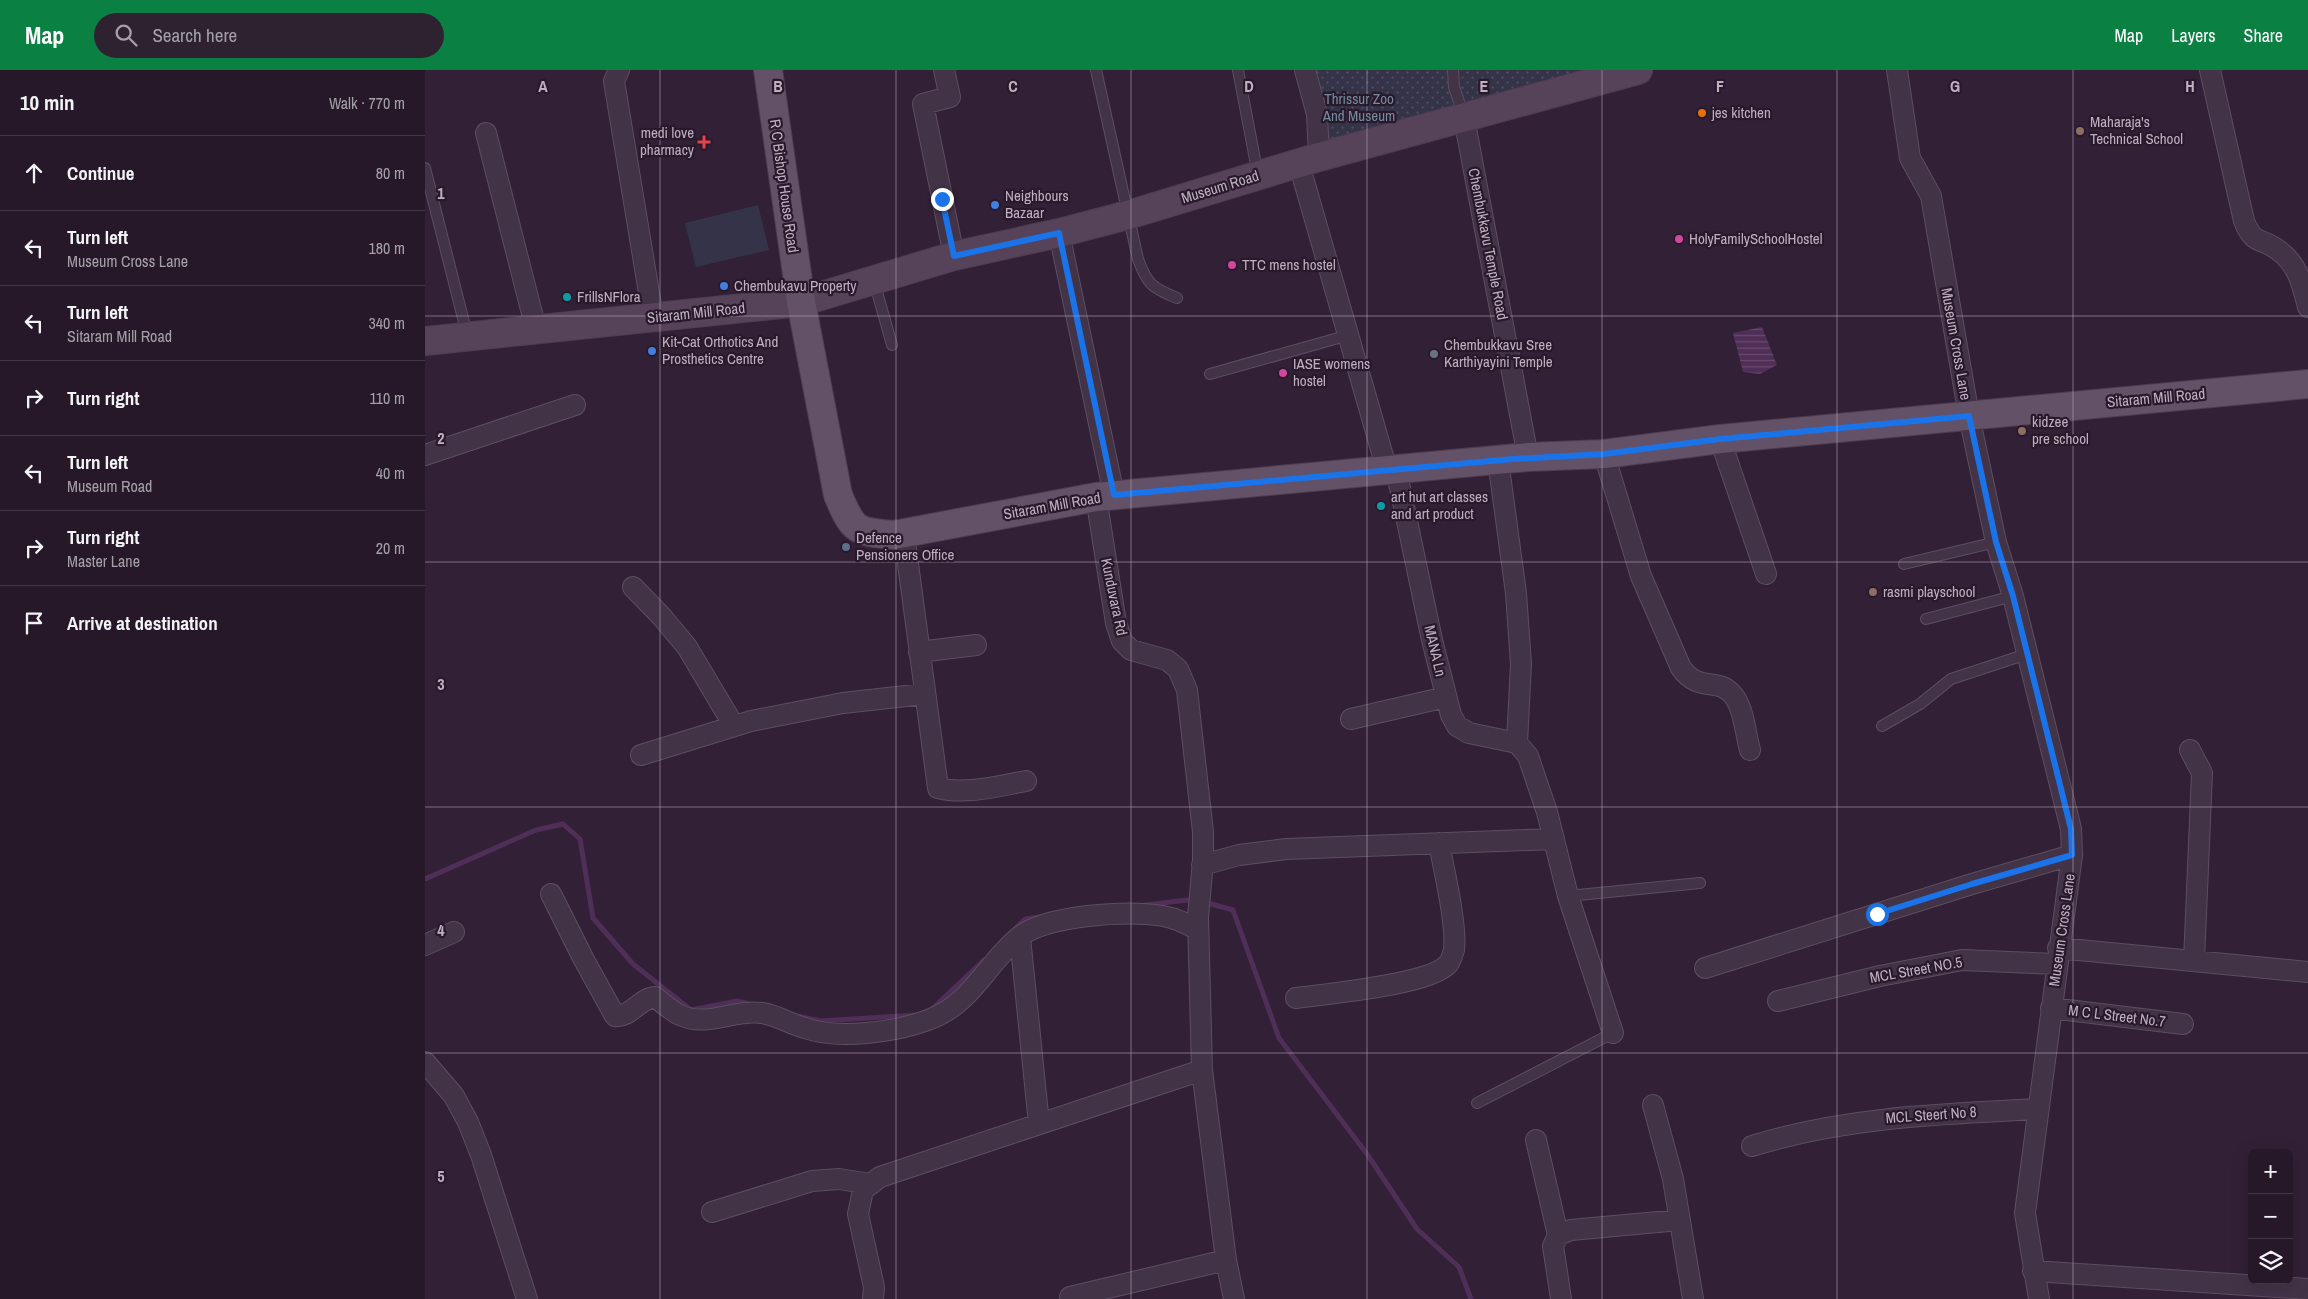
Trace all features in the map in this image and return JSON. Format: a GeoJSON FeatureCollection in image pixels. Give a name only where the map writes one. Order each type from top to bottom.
{"type":"FeatureCollection","features":[{"type":"Feature","properties":{"kind":"main road","name":"R C Bishop House Road"},"geometry":{"type":"LineString","coordinates":[[768,70],[801,302]]}},
{"type":"Feature","properties":{"kind":"main road","name":"Museum Road"},"geometry":{"type":"LineString","coordinates":[[801,302],[954,256],[1059,233],[1128,215],[1258,175],[1638,70]]}},
{"type":"Feature","properties":{"kind":"main road","name":"Sitaram Mill Road"},"geometry":{"type":"LineString","coordinates":[[425,341],[801,302],[838,495],[848,519],[863,533],[894,535],[1105,496],[1528,457],[1604,454],[1720,439],[2308,384]]}},
{"type":"Feature","properties":{"kind":"street"},"geometry":{"type":"LineString","coordinates":[[619,70],[614,81],[653,317]]}},
{"type":"Feature","properties":{"kind":"street"},"geometry":{"type":"LineString","coordinates":[[944,70],[950,97],[923,104],[954,256]]}},
{"type":"Feature","properties":{"kind":"street","name":"MANA Ln"},"geometry":{"type":"LineString","coordinates":[[1305,70],[1317,114],[1309,161],[1349,335],[1392,470],[1451,715],[1457,726],[1469,733],[1517,743]]}},
{"type":"Feature","properties":{"kind":"street","name":"Museum Cross Lane"},"geometry":{"type":"LineString","coordinates":[[1897,70],[1910,158],[1931,196],[1969,416],[1996,542],[2013,596],[2071,829],[2072,855],[2025,1213],[2039,1299]]}},
{"type":"Feature","properties":{"kind":"street"},"geometry":{"type":"LineString","coordinates":[[2210,70],[2244,221],[2255,240],[2277,248],[2292,262],[2301,278],[2308,307]]}},
{"type":"Feature","properties":{"kind":"street","name":"Chembukkavu Temple Road"},"geometry":{"type":"LineString","coordinates":[[1464,118],[1528,457]]}},
{"type":"Feature","properties":{"kind":"street"},"geometry":{"type":"LineString","coordinates":[[486,133],[536,329]]}},
{"type":"Feature","properties":{"kind":"street","name":"Kunduvara Rd"},"geometry":{"type":"LineString","coordinates":[[1059,233],[1105,496],[1116,623],[1121,641],[1131,650],[1167,660],[1177,669],[1187,690],[1203,832],[1202,866]]}},
{"type":"Feature","properties":{"kind":"street"},"geometry":{"type":"LineString","coordinates":[[425,455],[575,405]]}},
{"type":"Feature","properties":{"kind":"street"},"geometry":{"type":"LineString","coordinates":[[1720,439],[1766,574]]}},
{"type":"Feature","properties":{"kind":"street"},"geometry":{"type":"LineString","coordinates":[[1604,454],[1641,576],[1681,668],[1688,677],[1697,683],[1715,684],[1731,692],[1739,704],[1750,750]]}},
{"type":"Feature","properties":{"kind":"street"},"geometry":{"type":"LineString","coordinates":[[1498,460],[1517,602],[1521,664],[1517,743],[1528,756],[1538,782],[1567,896],[1613,1033]]}},
{"type":"Feature","properties":{"kind":"street"},"geometry":{"type":"LineString","coordinates":[[904,534],[938,788],[955,790],[991,788],[1026,781]]}},
{"type":"Feature","properties":{"kind":"street"},"geometry":{"type":"LineString","coordinates":[[633,586],[663,617],[687,647],[733,726]]}},
{"type":"Feature","properties":{"kind":"street"},"geometry":{"type":"LineString","coordinates":[[919,652],[976,645]]}},
{"type":"Feature","properties":{"kind":"street"},"geometry":{"type":"LineString","coordinates":[[641,754],[751,720],[843,703],[924,694]]}},
{"type":"Feature","properties":{"kind":"street"},"geometry":{"type":"LineString","coordinates":[[1351,719],[1446,697]]}},
{"type":"Feature","properties":{"kind":"street"},"geometry":{"type":"LineString","coordinates":[[2191,750],[2202,773],[2194,961]]}},
{"type":"Feature","properties":{"kind":"street"},"geometry":{"type":"LineString","coordinates":[[1234,1299],[1226,1260],[1201,1070],[1198,923],[1202,866],[1239,855],[1286,849],[1554,840]]}},
{"type":"Feature","properties":{"kind":"street"},"geometry":{"type":"LineString","coordinates":[[1295,998],[1394,984],[1435,973],[1448,964],[1454,951],[1454,931],[1439,844]]}},
{"type":"Feature","properties":{"kind":"street"},"geometry":{"type":"LineString","coordinates":[[1705,968],[1972,884],[2072,855]]}},
{"type":"Feature","properties":{"kind":"street"},"geometry":{"type":"LineString","coordinates":[[551,894],[612,1012],[619,1016],[645,1000],[655,997],[680,1015],[692,1019],[704,1020],[751,1012],[763,1013],[805,1029],[825,1033],[859,1033],[901,1028],[948,1012],[966,997],[1000,955],[1020,937],[1036,927],[1054,921],[1133,915],[1163,916],[1198,923]]}},
{"type":"Feature","properties":{"kind":"street"},"geometry":{"type":"LineString","coordinates":[[425,944],[455,932]]}},
{"type":"Feature","properties":{"kind":"street"},"geometry":{"type":"LineString","coordinates":[[1020,937],[1039,1124]]}},
{"type":"Feature","properties":{"kind":"street","name":"MCL Street NO.5"},"geometry":{"type":"LineString","coordinates":[[1778,1001],[1880,976],[1962,960],[2058,956],[2194,961],[2308,972]]}},
{"type":"Feature","properties":{"kind":"street","name":"M C L Street No.7"},"geometry":{"type":"LineString","coordinates":[[2051,1008],[2183,1024]]}},
{"type":"Feature","properties":{"kind":"street"},"geometry":{"type":"LineString","coordinates":[[425,1062],[454,1096],[468,1122],[481,1155],[527,1299]]}},
{"type":"Feature","properties":{"kind":"street"},"geometry":{"type":"LineString","coordinates":[[873,1299],[875,1287],[858,1214],[863,1190],[879,1177],[1201,1070]]}},
{"type":"Feature","properties":{"kind":"street"},"geometry":{"type":"LineString","coordinates":[[1653,1105],[1673,1179],[1693,1299]]}},
{"type":"Feature","properties":{"kind":"street","name":"MCL Steert No 8"},"geometry":{"type":"LineString","coordinates":[[1752,1146],[1790,1134],[1880,1118],[2039,1109]]}},
{"type":"Feature","properties":{"kind":"street"},"geometry":{"type":"LineString","coordinates":[[1536,1140],[1558,1235],[1553,1246],[1561,1299]]}},
{"type":"Feature","properties":{"kind":"street"},"geometry":{"type":"LineString","coordinates":[[712,1212],[812,1181],[839,1179],[871,1184]]}},
{"type":"Feature","properties":{"kind":"street"},"geometry":{"type":"LineString","coordinates":[[1558,1235],[1571,1230],[1680,1220]]}},
{"type":"Feature","properties":{"kind":"street"},"geometry":{"type":"LineString","coordinates":[[1070,1298],[1226,1260]]}},
{"type":"Feature","properties":{"kind":"street"},"geometry":{"type":"LineString","coordinates":[[2033,1271],[2308,1289]]}},
{"type":"Feature","properties":{"kind":"lane"},"geometry":{"type":"LineString","coordinates":[[1097,70],[1128,215],[1145,276],[1155,289],[1177,298]]}},
{"type":"Feature","properties":{"kind":"lane"},"geometry":{"type":"LineString","coordinates":[[1238,70],[1258,175]]}},
{"type":"Feature","properties":{"kind":"lane"},"geometry":{"type":"LineString","coordinates":[[1453,70],[1454,87],[1464,118]]}},
{"type":"Feature","properties":{"kind":"lane"},"geometry":{"type":"LineString","coordinates":[[425,168],[468,337]]}},
{"type":"Feature","properties":{"kind":"lane"},"geometry":{"type":"LineString","coordinates":[[874,280],[892,345]]}},
{"type":"Feature","properties":{"kind":"lane"},"geometry":{"type":"LineString","coordinates":[[1210,374],[1349,335]]}},
{"type":"Feature","properties":{"kind":"lane"},"geometry":{"type":"LineString","coordinates":[[1904,564],[1996,542]]}},
{"type":"Feature","properties":{"kind":"lane"},"geometry":{"type":"LineString","coordinates":[[1926,619],[2013,596]]}},
{"type":"Feature","properties":{"kind":"lane"},"geometry":{"type":"LineString","coordinates":[[1882,726],[1920,704],[1951,679],[2027,654]]}},
{"type":"Feature","properties":{"kind":"lane"},"geometry":{"type":"LineString","coordinates":[[1567,896],[1700,883]]}},
{"type":"Feature","properties":{"kind":"lane"},"geometry":{"type":"LineString","coordinates":[[1477,1104],[1613,1033]]}},
{"type":"Feature","properties":{"kind":"green space","name":"Thrissur Zoo And Museum"},"geometry":{"type":"Polygon","coordinates":[[[1309,70],[1638,70],[1331,154],[1309,70]]]}},
{"type":"Feature","properties":{"kind":"green space"},"geometry":{"type":"Polygon","coordinates":[[[758,205],[769,250],[696,267],[685,223],[758,205]]]}},
{"type":"Feature","properties":{"kind":"shaded area"},"geometry":{"type":"Polygon","coordinates":[[[1762,327],[1777,365],[1760,374],[1743,372],[1733,333],[1762,327]]]}},
{"type":"Feature","properties":{"kind":"waterway"},"geometry":{"type":"LineString","coordinates":[[425,879],[536,830],[563,824],[580,839],[593,918],[633,964],[691,1010],[737,1001],[750,1004]]}},
{"type":"Feature","properties":{"kind":"waterway"},"geometry":{"type":"LineString","coordinates":[[1145,905],[1196,899]]}},
{"type":"Feature","properties":{"kind":"waterway"},"geometry":{"type":"LineString","coordinates":[[1204,902],[1233,910],[1279,1038],[1367,1154],[1417,1229],[1459,1267],[1471,1299]]}},
{"type":"Feature","properties":{"kind":"waterway"},"geometry":{"type":"LineString","coordinates":[[1015,929],[1025,919],[1040,917]]}},
{"type":"Feature","properties":{"kind":"waterway"},"geometry":{"type":"LineString","coordinates":[[932,1009],[984,960]]}},
{"type":"Feature","properties":{"kind":"waterway"},"geometry":{"type":"LineString","coordinates":[[797,1016],[821,1021],[916,1015]]}},
{"type":"Feature","properties":{"kind":"place","name":"jes kitchen"},"geometry":{"type":"Point","coordinates":[1702,113]}},
{"type":"Feature","properties":{"kind":"place","name":"Maharaja's Technical School"},"geometry":{"type":"Point","coordinates":[2080,131]}},
{"type":"Feature","properties":{"kind":"place","name":"medi love pharmacy"},"geometry":{"type":"Point","coordinates":[704,142]}},
{"type":"Feature","properties":{"kind":"place","name":"Neighbours Bazaar"},"geometry":{"type":"Point","coordinates":[995,205]}},
{"type":"Feature","properties":{"kind":"place","name":"HolyFamilySchoolHostel"},"geometry":{"type":"Point","coordinates":[1679,239]}},
{"type":"Feature","properties":{"kind":"place","name":"TTC mens hostel"},"geometry":{"type":"Point","coordinates":[1232,265]}},
{"type":"Feature","properties":{"kind":"place","name":"Chembukavu Property"},"geometry":{"type":"Point","coordinates":[724,286]}},
{"type":"Feature","properties":{"kind":"place","name":"FrillsNFlora"},"geometry":{"type":"Point","coordinates":[567,297]}},
{"type":"Feature","properties":{"kind":"place","name":"Kit-Cat Orthotics And Prosthetics Centre"},"geometry":{"type":"Point","coordinates":[652,351]}},
{"type":"Feature","properties":{"kind":"place","name":"Chembukkavu Sree Karthiyayini Temple"},"geometry":{"type":"Point","coordinates":[1434,354]}},
{"type":"Feature","properties":{"kind":"place","name":"IASE womens hostel"},"geometry":{"type":"Point","coordinates":[1283,373]}},
{"type":"Feature","properties":{"kind":"place","name":"kidzee pre school"},"geometry":{"type":"Point","coordinates":[2022,431]}},
{"type":"Feature","properties":{"kind":"place","name":"art hut art classes and art product"},"geometry":{"type":"Point","coordinates":[1381,506]}},
{"type":"Feature","properties":{"kind":"place","name":"Defence Pensioners Office"},"geometry":{"type":"Point","coordinates":[846,547]}},
{"type":"Feature","properties":{"kind":"place","name":"rasmi playschool"},"geometry":{"type":"Point","coordinates":[1873,592]}},
{"type":"Feature","properties":{"kind":"route"},"geometry":{"type":"LineString","coordinates":[[942,199],[954,256],[1059,233],[1114,495],[1528,457],[1604,454],[1720,439],[1969,416],[1996,542],[2013,596],[2071,829],[2072,855],[1877,914]]}}]}
